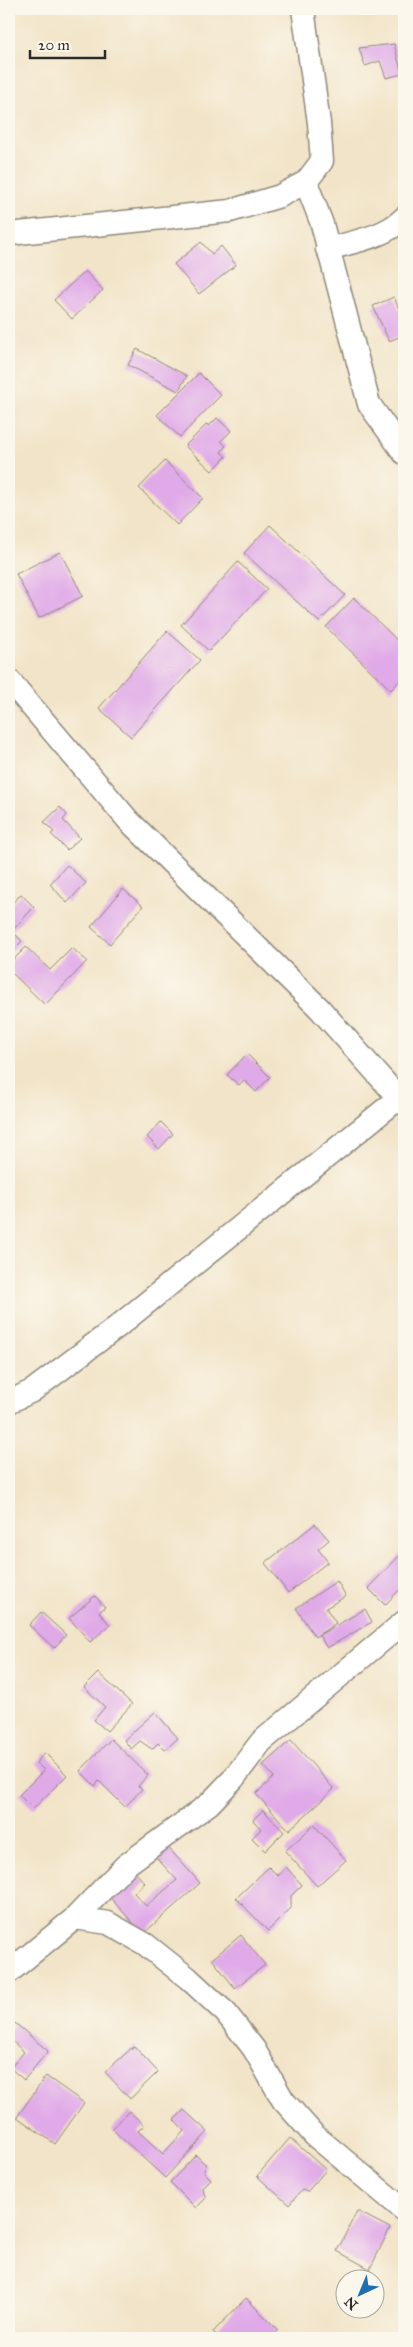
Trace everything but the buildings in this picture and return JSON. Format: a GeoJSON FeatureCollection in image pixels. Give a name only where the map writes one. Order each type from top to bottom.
{"type":"FeatureCollection","features":[{"type":"Feature","properties":{"kind":"street"},"geometry":{"type":"LineString","coordinates":[[9,234],[230,211],[280,196],[306,182],[322,161],[319,123],[303,9]]}},
{"type":"Feature","properties":{"kind":"street"},"geometry":{"type":"LineString","coordinates":[[306,182],[322,224],[369,404],[404,452]]}},
{"type":"Feature","properties":{"kind":"street"},"geometry":{"type":"LineString","coordinates":[[327,249],[360,240],[395,227],[404,218]]}},
{"type":"Feature","properties":{"kind":"street"},"geometry":{"type":"LineString","coordinates":[[9,680],[128,820],[319,1008],[403,1098],[118,1327],[32,1391],[9,1400]]}},
{"type":"Feature","properties":{"kind":"street"},"geometry":{"type":"LineString","coordinates":[[9,1972],[75,1918],[126,1866],[209,1804],[233,1779],[261,1742],[404,1622]]}},
{"type":"Feature","properties":{"kind":"street"},"geometry":{"type":"LineString","coordinates":[[75,1918],[108,1923],[145,1944],[188,1978],[226,2013],[254,2049],[283,2100],[314,2135],[404,2210]]}}]}
